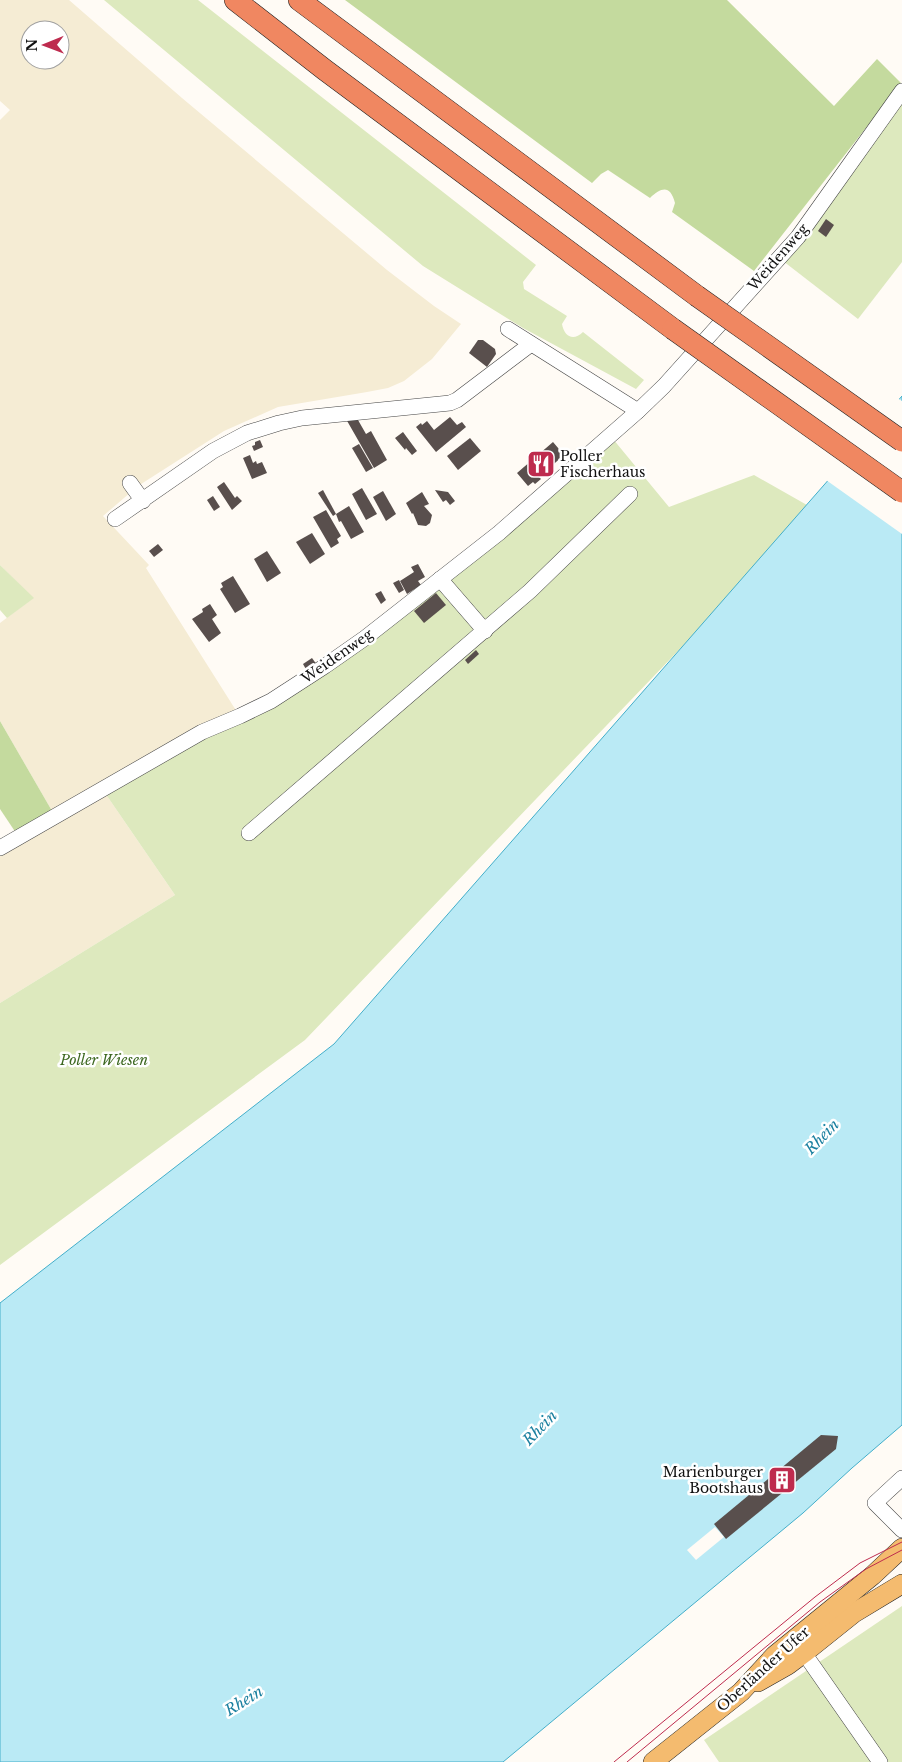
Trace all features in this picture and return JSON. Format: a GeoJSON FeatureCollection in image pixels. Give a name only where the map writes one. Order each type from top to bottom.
{"type":"FeatureCollection","features":[{"type":"Feature","properties":{"kind":"highway"},"geometry":{"type":"LineString","coordinates":[[235,0],[325,70],[674,330],[902,492]]}},
{"type":"Feature","properties":{"kind":"highway"},"geometry":{"type":"LineString","coordinates":[[300,0],[697,296],[902,441]]}},
{"type":"Feature","properties":{"kind":"main road"},"geometry":{"type":"LineString","coordinates":[[872,1576],[902,1548]]}},
{"type":"Feature","properties":{"kind":"main road"},"geometry":{"type":"LineString","coordinates":[[872,1576],[902,1561]]}},
{"type":"Feature","properties":{"kind":"main road","name":"Oberländer Ufer"},"geometry":{"type":"LineString","coordinates":[[653,1762],[741,1692],[775,1655],[872,1576]]}},
{"type":"Feature","properties":{"kind":"main road"},"geometry":{"type":"LineString","coordinates":[[741,1692],[788,1665],[854,1613],[902,1584]]}},
{"type":"Feature","properties":{"kind":"street","name":"Weidenweg"},"geometry":{"type":"LineString","coordinates":[[0,848],[202,732],[271,701],[366,638],[499,532],[664,386],[798,237],[902,91]]}},
{"type":"Feature","properties":{"kind":"street"},"geometry":{"type":"LineString","coordinates":[[508,329],[638,411]]}},
{"type":"Feature","properties":{"kind":"street"},"geometry":{"type":"LineString","coordinates":[[115,519],[213,451],[247,434],[279,423],[302,418],[422,404],[450,403],[457,400],[531,344]]}},
{"type":"Feature","properties":{"kind":"street"},"geometry":{"type":"LineString","coordinates":[[130,483],[143,501]]}},
{"type":"Feature","properties":{"kind":"street"},"geometry":{"type":"LineString","coordinates":[[249,833],[485,631],[566,558],[630,494]]}},
{"type":"Feature","properties":{"kind":"street"},"geometry":{"type":"LineString","coordinates":[[440,579],[485,631]]}},
{"type":"Feature","properties":{"kind":"street"},"geometry":{"type":"LineString","coordinates":[[902,1478],[875,1503],[902,1530]]}},
{"type":"Feature","properties":{"kind":"street"},"geometry":{"type":"LineString","coordinates":[[804,1654],[880,1762]]}},
{"type":"Feature","properties":{"kind":"shaded area"},"geometry":{"type":"Polygon","coordinates":[[[0,0],[69,0],[182,98],[387,270],[461,324],[432,359],[404,381],[388,388],[278,407],[224,431],[138,486],[103,516],[149,565],[146,568],[237,712],[52,811],[0,721],[0,623],[33,598],[0,565],[0,120],[10,110],[0,101],[0,0]]]}},
{"type":"Feature","properties":{"kind":"shaded area"},"geometry":{"type":"Polygon","coordinates":[[[105,793],[175,895],[0,1003],[0,854],[105,793]]]}},
{"type":"Feature","properties":{"kind":"green space"},"geometry":{"type":"Polygon","coordinates":[[[104,0],[198,0],[536,265],[523,282],[524,289],[567,316],[562,324],[567,334],[576,337],[583,332],[644,380],[636,389],[523,328],[423,266],[104,0]]]}},
{"type":"Feature","properties":{"kind":"green space"},"geometry":{"type":"Polygon","coordinates":[[[345,0],[727,0],[834,106],[877,59],[901,83],[754,271],[672,212],[675,203],[668,190],[661,190],[650,198],[608,170],[592,183],[345,0]]]}},
{"type":"Feature","properties":{"kind":"green space"},"geometry":{"type":"Polygon","coordinates":[[[902,102],[902,262],[858,319],[783,261],[902,102]]]}},
{"type":"Feature","properties":{"kind":"green space","name":"Poller Wiesen"},"geometry":{"type":"Polygon","coordinates":[[[613,439],[669,507],[754,475],[814,509],[305,1040],[0,1265],[0,1003],[175,895],[105,793],[209,733],[282,700],[613,439]]]}},
{"type":"Feature","properties":{"kind":"green space"},"geometry":{"type":"Polygon","coordinates":[[[0,565],[34,598],[7,618],[0,610],[0,565]]]}},
{"type":"Feature","properties":{"kind":"green space"},"geometry":{"type":"Polygon","coordinates":[[[0,721],[52,811],[16,833],[0,809],[0,721]]]}},
{"type":"Feature","properties":{"kind":"green space"},"geometry":{"type":"Polygon","coordinates":[[[902,1606],[902,1762],[719,1762],[704,1740],[902,1606]]]}},
{"type":"Feature","properties":{"kind":"water","name":"Rhein"},"geometry":{"type":"Polygon","coordinates":[[[902,396],[902,1425],[803,1513],[503,1762],[0,1762],[0,1303],[334,1044],[902,396]]]}},
{"type":"Feature","properties":{"kind":"pier"},"geometry":{"type":"Polygon","coordinates":[[[897,398],[902,401],[902,534],[826,480],[897,398]]]}},
{"type":"Feature","properties":{"kind":"pier"},"geometry":{"type":"Polygon","coordinates":[[[715,1527],[724,1537],[696,1560],[687,1550],[715,1527]]]}},
{"type":"Feature","properties":{"kind":"building"},"geometry":{"type":"Polygon","coordinates":[[[826,219],[834,225],[826,237],[818,231],[826,219]]]}},
{"type":"Feature","properties":{"kind":"building"},"geometry":{"type":"Polygon","coordinates":[[[478,340],[483,340],[495,349],[496,354],[487,367],[469,353],[478,340]]]}},
{"type":"Feature","properties":{"kind":"building"},"geometry":{"type":"Polygon","coordinates":[[[361,417],[358,420],[366,434],[371,431],[387,460],[374,468],[346,419],[361,417]]]}},
{"type":"Feature","properties":{"kind":"building"},"geometry":{"type":"Polygon","coordinates":[[[450,417],[457,425],[462,422],[466,427],[436,452],[416,427],[427,421],[434,430],[450,417]]]}},
{"type":"Feature","properties":{"kind":"building"},"geometry":{"type":"Polygon","coordinates":[[[403,432],[417,451],[412,455],[395,438],[403,432]]]}},
{"type":"Feature","properties":{"kind":"building"},"geometry":{"type":"Polygon","coordinates":[[[470,438],[481,451],[458,470],[447,456],[470,438]]]}},
{"type":"Feature","properties":{"kind":"building"},"geometry":{"type":"Polygon","coordinates":[[[260,440],[263,447],[254,451],[252,446],[260,440]]]}},
{"type":"Feature","properties":{"kind":"building","name":"Poller Fischerhaus"},"geometry":{"type":"Polygon","coordinates":[[[553,442],[564,455],[539,477],[541,479],[535,484],[533,482],[528,486],[517,473],[553,442]]]}},
{"type":"Feature","properties":{"kind":"building"},"geometry":{"type":"Polygon","coordinates":[[[359,444],[373,468],[366,472],[352,448],[359,444]]]}},
{"type":"Feature","properties":{"kind":"building"},"geometry":{"type":"Polygon","coordinates":[[[250,455],[253,463],[256,461],[257,464],[262,462],[267,473],[252,479],[243,458],[250,455]]]}},
{"type":"Feature","properties":{"kind":"building"},"geometry":{"type":"Polygon","coordinates":[[[224,482],[235,498],[237,496],[242,501],[232,510],[217,487],[224,482]]]}},
{"type":"Feature","properties":{"kind":"building"},"geometry":{"type":"Polygon","coordinates":[[[362,488],[377,514],[366,520],[352,494],[362,488]]]}},
{"type":"Feature","properties":{"kind":"building"},"geometry":{"type":"Polygon","coordinates":[[[323,490],[336,514],[333,516],[318,493],[323,490]]]}},
{"type":"Feature","properties":{"kind":"building"},"geometry":{"type":"Polygon","coordinates":[[[435,490],[448,492],[455,501],[450,505],[446,500],[443,502],[435,490]]]}},
{"type":"Feature","properties":{"kind":"building"},"geometry":{"type":"Polygon","coordinates":[[[383,491],[396,514],[386,521],[373,497],[383,491]]]}},
{"type":"Feature","properties":{"kind":"building"},"geometry":{"type":"Polygon","coordinates":[[[422,492],[429,504],[424,506],[432,515],[430,523],[426,526],[418,525],[406,503],[422,492]]]}},
{"type":"Feature","properties":{"kind":"building"},"geometry":{"type":"Polygon","coordinates":[[[213,496],[220,507],[214,511],[207,500],[213,496]]]}},
{"type":"Feature","properties":{"kind":"building"},"geometry":{"type":"Polygon","coordinates":[[[349,506],[364,532],[351,539],[341,521],[339,522],[336,514],[349,506]]]}},
{"type":"Feature","properties":{"kind":"building"},"geometry":{"type":"Polygon","coordinates":[[[326,510],[341,536],[337,539],[339,543],[331,548],[313,517],[326,510]]]}},
{"type":"Feature","properties":{"kind":"building"},"geometry":{"type":"Polygon","coordinates":[[[312,533],[325,554],[310,564],[296,542],[312,533]]]}},
{"type":"Feature","properties":{"kind":"building"},"geometry":{"type":"Polygon","coordinates":[[[158,544],[163,550],[154,557],[149,551],[158,544]]]}},
{"type":"Feature","properties":{"kind":"building"},"geometry":{"type":"Polygon","coordinates":[[[267,551],[281,573],[267,582],[254,559],[267,551]]]}},
{"type":"Feature","properties":{"kind":"building"},"geometry":{"type":"Polygon","coordinates":[[[418,564],[425,577],[418,581],[421,585],[407,594],[400,581],[414,572],[411,567],[418,564]]]}},
{"type":"Feature","properties":{"kind":"building"},"geometry":{"type":"Polygon","coordinates":[[[233,576],[250,604],[235,613],[220,589],[223,587],[221,583],[233,576]]]}},
{"type":"Feature","properties":{"kind":"building"},"geometry":{"type":"Polygon","coordinates":[[[399,580],[404,590],[399,593],[393,583],[399,580]]]}},
{"type":"Feature","properties":{"kind":"building"},"geometry":{"type":"Polygon","coordinates":[[[381,591],[386,600],[381,604],[375,594],[381,591]]]}},
{"type":"Feature","properties":{"kind":"building"},"geometry":{"type":"Polygon","coordinates":[[[436,593],[446,605],[424,623],[414,611],[436,593]]]}},
{"type":"Feature","properties":{"kind":"building"},"geometry":{"type":"Polygon","coordinates":[[[210,604],[217,615],[212,619],[221,633],[209,642],[192,619],[203,612],[202,609],[210,604]]]}},
{"type":"Feature","properties":{"kind":"building"},"geometry":{"type":"Polygon","coordinates":[[[476,650],[479,654],[468,664],[465,660],[476,650]]]}},
{"type":"Feature","properties":{"kind":"building"},"geometry":{"type":"Polygon","coordinates":[[[312,658],[317,665],[307,671],[303,664],[312,658]]]}},
{"type":"Feature","properties":{"kind":"building","name":"Marienburger Bootshaus"},"geometry":{"type":"Polygon","coordinates":[[[821,1435],[838,1436],[836,1449],[726,1539],[714,1524],[821,1435]]]}},
{"type":"Feature","properties":{"kind":"tram line"},"geometry":{"type":"LineString","coordinates":[[614,1762],[815,1597],[860,1563],[902,1542]]}},
{"type":"Feature","properties":{"kind":"tram line"},"geometry":{"type":"LineString","coordinates":[[627,1762],[820,1602],[866,1569],[902,1550]]}},
{"type":"Feature","properties":{"kind":"place","name":"Poller Fischerhaus"},"geometry":{"type":"Point","coordinates":[541,464]}},
{"type":"Feature","properties":{"kind":"place","name":"Marienburger Bootshaus"},"geometry":{"type":"Point","coordinates":[782,1480]}}]}
